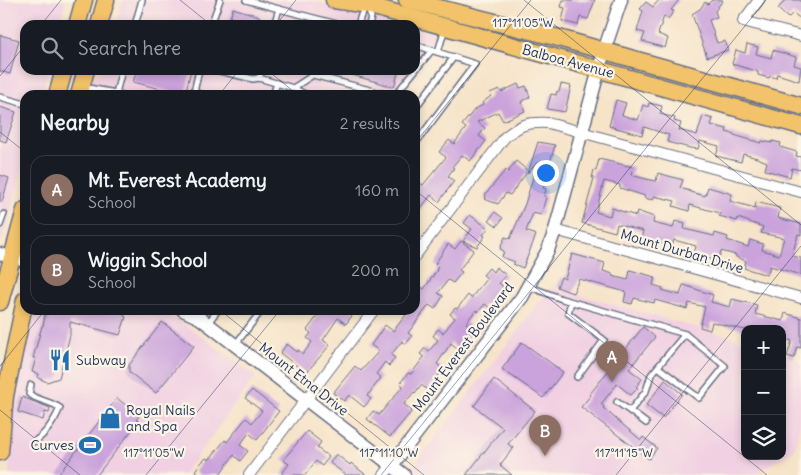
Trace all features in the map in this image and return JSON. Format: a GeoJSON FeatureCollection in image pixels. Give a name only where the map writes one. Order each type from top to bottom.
{"type":"FeatureCollection","features":[{"type":"Feature","properties":{"kind":"main road"},"geometry":{"type":"LineString","coordinates":[[78,20],[84,0]]}},
{"type":"Feature","properties":{"kind":"main road"},"geometry":{"type":"LineString","coordinates":[[100,20],[106,0]]}},
{"type":"Feature","properties":{"kind":"main road","name":"Balboa Avenue"},"geometry":{"type":"LineString","coordinates":[[334,0],[368,3],[446,27],[801,126]]}},
{"type":"Feature","properties":{"kind":"main road","name":"Balboa Avenue"},"geometry":{"type":"LineString","coordinates":[[407,0],[604,51],[801,106]]}},
{"type":"Feature","properties":{"kind":"main road"},"geometry":{"type":"LineString","coordinates":[[58,90],[63,75]]}},
{"type":"Feature","properties":{"kind":"main road"},"geometry":{"type":"LineString","coordinates":[[80,90],[85,75]]}},
{"type":"Feature","properties":{"kind":"main road"},"geometry":{"type":"LineString","coordinates":[[0,302],[20,230]]}},
{"type":"Feature","properties":{"kind":"main road"},"geometry":{"type":"LineString","coordinates":[[0,452],[5,396],[22,315]]}},
{"type":"Feature","properties":{"kind":"street","name":"Mount Everest Boulevard"},"geometry":{"type":"LineString","coordinates":[[388,470],[522,297],[548,250],[598,69],[621,0]]}},
{"type":"Feature","properties":{"kind":"street"},"geometry":{"type":"LineString","coordinates":[[760,0],[744,21],[801,36]]}},
{"type":"Feature","properties":{"kind":"street"},"geometry":{"type":"LineString","coordinates":[[420,249],[505,137],[517,128],[530,122],[548,123],[801,192]]}},
{"type":"Feature","properties":{"kind":"street","name":"Mount Durban Drive"},"geometry":{"type":"LineString","coordinates":[[555,230],[801,298]]}},
{"type":"Feature","properties":{"kind":"street","name":"Mount Etna Drive"},"geometry":{"type":"LineString","coordinates":[[193,315],[208,324],[306,400],[388,470],[404,475]]}},
{"type":"Feature","properties":{"kind":"street"},"geometry":{"type":"LineString","coordinates":[[248,475],[370,315]]}},
{"type":"Feature","properties":{"kind":"lane"},"geometry":{"type":"LineString","coordinates":[[136,20],[142,0]]}},
{"type":"Feature","properties":{"kind":"lane"},"geometry":{"type":"LineString","coordinates":[[213,20],[220,0]]}},
{"type":"Feature","properties":{"kind":"lane"},"geometry":{"type":"LineString","coordinates":[[246,0],[318,20]]}},
{"type":"Feature","properties":{"kind":"lane"},"geometry":{"type":"LineString","coordinates":[[360,20],[368,3]]}},
{"type":"Feature","properties":{"kind":"lane"},"geometry":{"type":"LineString","coordinates":[[368,3],[370,20]]}},
{"type":"Feature","properties":{"kind":"lane"},"geometry":{"type":"LineString","coordinates":[[275,20],[278,9]]}},
{"type":"Feature","properties":{"kind":"lane"},"geometry":{"type":"LineString","coordinates":[[438,52],[446,27]]}},
{"type":"Feature","properties":{"kind":"lane"},"geometry":{"type":"LineString","coordinates":[[420,46],[475,64],[420,137]]}},
{"type":"Feature","properties":{"kind":"lane"},"geometry":{"type":"LineString","coordinates":[[420,65],[432,50]]}},
{"type":"Feature","properties":{"kind":"lane"},"geometry":{"type":"LineString","coordinates":[[420,101],[454,57]]}},
{"type":"Feature","properties":{"kind":"lane"},"geometry":{"type":"LineString","coordinates":[[117,90],[121,75]]}},
{"type":"Feature","properties":{"kind":"lane"},"geometry":{"type":"LineString","coordinates":[[195,90],[198,75]]}},
{"type":"Feature","properties":{"kind":"lane"},"geometry":{"type":"LineString","coordinates":[[234,75],[253,80],[260,78],[297,90]]}},
{"type":"Feature","properties":{"kind":"lane"},"geometry":{"type":"LineString","coordinates":[[293,88],[313,75],[370,90]]}},
{"type":"Feature","properties":{"kind":"lane"},"geometry":{"type":"LineString","coordinates":[[399,90],[411,75]]}},
{"type":"Feature","properties":{"kind":"lane"},"geometry":{"type":"LineString","coordinates":[[275,90],[277,83]]}},
{"type":"Feature","properties":{"kind":"lane"},"geometry":{"type":"LineString","coordinates":[[0,97],[20,103]]}},
{"type":"Feature","properties":{"kind":"lane"},"geometry":{"type":"LineString","coordinates":[[0,225],[4,214]]}},
{"type":"Feature","properties":{"kind":"lane"},"geometry":{"type":"LineString","coordinates":[[528,286],[570,302],[685,334],[725,366],[699,398],[658,367]]}},
{"type":"Feature","properties":{"kind":"lane"},"geometry":{"type":"LineString","coordinates":[[570,302],[568,313],[604,340],[577,377]]}},
{"type":"Feature","properties":{"kind":"lane"},"geometry":{"type":"LineString","coordinates":[[208,324],[214,315]]}},
{"type":"Feature","properties":{"kind":"lane"},"geometry":{"type":"LineString","coordinates":[[235,345],[258,315]]}},
{"type":"Feature","properties":{"kind":"lane"},"geometry":{"type":"LineString","coordinates":[[630,411],[646,391],[651,375],[685,334]]}},
{"type":"Feature","properties":{"kind":"lane"},"geometry":{"type":"LineString","coordinates":[[31,384],[29,394],[36,399],[53,403],[60,408],[54,420],[39,439],[33,442]]}},
{"type":"Feature","properties":{"kind":"lane"},"geometry":{"type":"LineString","coordinates":[[617,402],[646,423]]}},
{"type":"Feature","properties":{"kind":"shaded area"},"geometry":{"type":"Polygon","coordinates":[[[0,0],[66,0],[60,20],[20,20],[20,75],[47,75],[43,90],[20,90],[20,179],[0,246],[0,0]]]}},
{"type":"Feature","properties":{"kind":"shaded area"},"geometry":{"type":"Polygon","coordinates":[[[123,0],[308,0],[385,20],[117,20],[123,0]]]}},
{"type":"Feature","properties":{"kind":"shaded area"},"geometry":{"type":"Polygon","coordinates":[[[420,29],[442,35],[420,62],[420,29]]]}},
{"type":"Feature","properties":{"kind":"shaded area"},"geometry":{"type":"Polygon","coordinates":[[[97,75],[410,75],[397,90],[106,90],[90,86],[92,79],[97,75]]]}},
{"type":"Feature","properties":{"kind":"shaded area"},"geometry":{"type":"Polygon","coordinates":[[[551,287],[741,340],[741,460],[778,460],[752,475],[422,475],[413,467],[551,287]]]}},
{"type":"Feature","properties":{"kind":"shaded area"},"geometry":{"type":"Polygon","coordinates":[[[35,315],[166,315],[180,321],[256,376],[183,475],[9,475],[12,405],[23,355],[35,315]]]}},
{"type":"Feature","properties":{"kind":"shaded area"},"geometry":{"type":"Polygon","coordinates":[[[786,356],[801,362],[801,420],[794,451],[786,456],[786,356]]]}},
{"type":"Feature","properties":{"kind":"building"},"geometry":{"type":"Polygon","coordinates":[[[563,0],[595,0],[588,19],[580,17],[578,25],[562,21],[565,8],[561,7],[563,0]]]}},
{"type":"Feature","properties":{"kind":"building"},"geometry":{"type":"Polygon","coordinates":[[[659,0],[679,0],[671,10],[674,11],[668,19],[664,16],[658,34],[668,38],[665,48],[642,41],[645,33],[637,31],[643,11],[640,9],[646,2],[653,7],[659,0]]]}},
{"type":"Feature","properties":{"kind":"building"},"geometry":{"type":"Polygon","coordinates":[[[712,0],[723,0],[715,11],[717,17],[709,20],[717,43],[725,41],[728,50],[707,57],[692,14],[700,9],[705,2],[708,4],[712,0]]]}},
{"type":"Feature","properties":{"kind":"building"},"geometry":{"type":"Polygon","coordinates":[[[785,0],[801,0],[801,19],[793,13],[788,18],[778,9],[785,0]]]}},
{"type":"Feature","properties":{"kind":"building"},"geometry":{"type":"Polygon","coordinates":[[[233,8],[259,16],[262,20],[229,20],[233,8]]]}},
{"type":"Feature","properties":{"kind":"building"},"geometry":{"type":"Polygon","coordinates":[[[0,35],[19,40],[10,74],[0,71],[0,35]]]}},
{"type":"Feature","properties":{"kind":"building"},"geometry":{"type":"Polygon","coordinates":[[[747,44],[758,47],[756,54],[771,58],[773,50],[796,57],[794,65],[801,67],[799,81],[777,74],[776,78],[770,76],[769,78],[758,75],[756,71],[732,64],[736,50],[745,53],[747,44]]]}},
{"type":"Feature","properties":{"kind":"building"},"geometry":{"type":"Polygon","coordinates":[[[135,75],[190,75],[186,90],[165,90],[133,82],[135,75]]]}},
{"type":"Feature","properties":{"kind":"building"},"geometry":{"type":"Polygon","coordinates":[[[352,75],[398,75],[394,87],[352,75]]]}},
{"type":"Feature","properties":{"kind":"building"},"geometry":{"type":"Polygon","coordinates":[[[518,84],[520,88],[526,86],[530,97],[521,102],[525,111],[503,121],[498,112],[477,122],[485,128],[479,136],[486,141],[470,161],[462,155],[452,167],[454,168],[448,176],[454,181],[439,202],[431,195],[420,209],[420,183],[423,185],[446,157],[439,152],[449,140],[454,144],[466,128],[462,125],[475,109],[483,105],[482,103],[491,96],[490,93],[499,89],[501,92],[518,84]]]}},
{"type":"Feature","properties":{"kind":"building"},"geometry":{"type":"Polygon","coordinates":[[[561,84],[571,86],[565,112],[547,109],[551,94],[556,95],[557,91],[559,92],[561,84]]]}},
{"type":"Feature","properties":{"kind":"building"},"geometry":{"type":"Polygon","coordinates":[[[616,100],[626,103],[622,115],[638,120],[643,105],[648,107],[649,103],[662,106],[660,114],[675,118],[674,121],[681,123],[679,130],[697,135],[703,116],[713,119],[711,125],[727,129],[726,132],[734,135],[761,143],[762,141],[772,143],[772,141],[781,143],[780,147],[797,152],[796,156],[801,157],[801,170],[792,168],[790,177],[765,170],[767,162],[743,154],[741,162],[716,156],[719,146],[700,141],[698,149],[690,148],[667,142],[669,135],[644,127],[642,135],[609,126],[616,100]]]}},
{"type":"Feature","properties":{"kind":"building"},"geometry":{"type":"Polygon","coordinates":[[[0,107],[16,112],[6,142],[0,140],[0,107]]]}},
{"type":"Feature","properties":{"kind":"building"},"geometry":{"type":"Polygon","coordinates":[[[538,142],[555,145],[543,188],[546,189],[544,196],[546,197],[541,215],[533,213],[526,231],[536,235],[523,268],[513,264],[515,262],[502,257],[504,251],[500,249],[505,237],[510,239],[525,204],[538,161],[528,173],[538,142]]]}},
{"type":"Feature","properties":{"kind":"building"},"geometry":{"type":"Polygon","coordinates":[[[599,159],[633,167],[631,175],[646,179],[656,181],[658,173],[683,180],[680,188],[690,192],[705,196],[708,187],[732,194],[730,201],[755,208],[756,202],[780,208],[778,218],[801,224],[801,235],[798,234],[792,256],[801,258],[801,275],[770,266],[767,275],[744,268],[746,261],[736,257],[736,255],[721,251],[717,261],[694,254],[696,246],[674,240],[672,246],[641,239],[643,231],[617,224],[615,232],[582,223],[594,178],[592,178],[594,170],[596,171],[599,159]],[[604,181],[596,212],[610,216],[612,208],[636,216],[637,211],[654,217],[653,223],[673,228],[675,221],[685,224],[684,229],[714,236],[715,233],[728,237],[727,240],[748,247],[750,240],[763,244],[762,250],[779,255],[784,238],[761,233],[763,227],[738,218],[737,221],[719,216],[720,213],[690,205],[689,211],[673,206],[675,201],[654,196],[653,200],[644,198],[645,196],[620,188],[620,185],[604,181]]]}},
{"type":"Feature","properties":{"kind":"building"},"geometry":{"type":"Polygon","coordinates":[[[516,161],[528,171],[510,195],[506,193],[498,204],[484,199],[498,179],[506,170],[508,172],[516,161]]]}},
{"type":"Feature","properties":{"kind":"building"},"geometry":{"type":"Polygon","coordinates":[[[0,175],[9,178],[2,202],[0,201],[0,175]]]}},
{"type":"Feature","properties":{"kind":"building"},"geometry":{"type":"Polygon","coordinates":[[[495,212],[503,218],[497,226],[489,220],[495,212]]]}},
{"type":"Feature","properties":{"kind":"building"},"geometry":{"type":"Polygon","coordinates":[[[470,215],[488,228],[477,247],[463,241],[472,229],[464,223],[470,215]]]}},
{"type":"Feature","properties":{"kind":"building"},"geometry":{"type":"Polygon","coordinates":[[[461,241],[474,250],[459,270],[462,272],[453,283],[448,280],[438,293],[443,296],[435,309],[429,305],[408,333],[412,336],[406,344],[402,341],[391,355],[395,358],[389,366],[385,362],[376,374],[381,378],[367,396],[371,399],[364,407],[349,395],[344,401],[333,393],[355,366],[361,371],[379,351],[371,345],[385,325],[393,331],[406,315],[420,315],[420,286],[424,289],[437,270],[438,267],[435,264],[448,244],[455,249],[461,241]]]}},
{"type":"Feature","properties":{"kind":"building"},"geometry":{"type":"Polygon","coordinates":[[[572,254],[605,263],[603,271],[613,274],[612,276],[628,280],[630,270],[655,277],[653,285],[663,288],[662,290],[680,295],[684,285],[713,295],[711,302],[730,307],[732,299],[757,305],[755,314],[783,321],[785,313],[801,318],[801,348],[797,347],[794,358],[787,356],[792,341],[786,339],[786,325],[741,325],[741,329],[712,322],[710,330],[700,327],[705,307],[689,303],[687,309],[655,300],[654,303],[634,298],[632,304],[624,302],[626,292],[579,279],[573,293],[557,287],[561,277],[565,279],[572,254]]]}},
{"type":"Feature","properties":{"kind":"building"},"geometry":{"type":"Polygon","coordinates":[[[496,267],[506,275],[499,283],[507,290],[491,309],[485,304],[478,312],[476,310],[466,323],[474,329],[458,349],[451,343],[437,364],[443,369],[428,390],[421,385],[404,404],[412,411],[390,437],[367,419],[373,411],[379,415],[403,386],[400,383],[408,373],[411,374],[424,357],[420,354],[425,348],[429,351],[438,340],[433,336],[438,329],[443,333],[455,318],[450,314],[455,308],[457,309],[468,295],[471,298],[487,278],[483,275],[489,268],[493,272],[496,267]]]}},
{"type":"Feature","properties":{"kind":"building"},"geometry":{"type":"Polygon","coordinates":[[[45,315],[124,315],[126,317],[120,335],[70,322],[70,335],[59,378],[47,382],[38,378],[39,374],[32,372],[36,358],[33,358],[45,315]]]}},
{"type":"Feature","properties":{"kind":"building"},"geometry":{"type":"Polygon","coordinates":[[[318,315],[352,315],[346,324],[338,318],[323,340],[330,345],[306,373],[280,353],[287,344],[303,354],[312,342],[307,338],[311,333],[307,330],[318,315]]]}},
{"type":"Feature","properties":{"kind":"building"},"geometry":{"type":"Polygon","coordinates":[[[162,322],[194,346],[156,393],[129,372],[129,365],[162,322]]]}},
{"type":"Feature","properties":{"kind":"building"},"geometry":{"type":"Polygon","coordinates":[[[643,327],[655,337],[629,369],[642,379],[636,387],[638,388],[631,395],[617,384],[601,404],[603,408],[641,440],[643,437],[657,448],[649,459],[581,407],[643,327]]]}},
{"type":"Feature","properties":{"kind":"building"},"geometry":{"type":"Polygon","coordinates":[[[522,342],[563,372],[543,398],[502,369],[522,342]]]}},
{"type":"Feature","properties":{"kind":"building"},"geometry":{"type":"Polygon","coordinates":[[[494,379],[535,411],[508,444],[513,448],[500,465],[512,475],[466,475],[503,428],[474,406],[494,379]]]}},
{"type":"Feature","properties":{"kind":"building"},"geometry":{"type":"Polygon","coordinates":[[[665,380],[682,394],[663,418],[646,405],[665,380]]]}},
{"type":"Feature","properties":{"kind":"building"},"geometry":{"type":"Polygon","coordinates":[[[252,390],[279,411],[257,440],[249,433],[240,445],[248,451],[240,461],[234,455],[219,475],[200,475],[195,471],[199,465],[206,458],[209,460],[225,440],[227,442],[246,418],[252,423],[262,411],[245,398],[252,390]]]}},
{"type":"Feature","properties":{"kind":"building"},"geometry":{"type":"Polygon","coordinates":[[[22,397],[50,408],[49,413],[45,412],[43,420],[18,412],[22,397]]]}},
{"type":"Feature","properties":{"kind":"building"},"geometry":{"type":"Polygon","coordinates":[[[117,398],[139,416],[136,420],[139,421],[97,475],[58,475],[117,398]]]}},
{"type":"Feature","properties":{"kind":"building"},"geometry":{"type":"Polygon","coordinates":[[[307,431],[321,442],[317,448],[329,457],[322,466],[316,461],[305,475],[281,475],[289,464],[283,460],[307,431]]]}},
{"type":"Feature","properties":{"kind":"building"},"geometry":{"type":"Polygon","coordinates":[[[336,454],[366,475],[346,475],[330,463],[336,454]]]}},
{"type":"Feature","properties":{"kind":"place","name":"Subway"},"geometry":{"type":"Point","coordinates":[60,360]}},
{"type":"Feature","properties":{"kind":"place","name":"Mt. Everest Academy"},"geometry":{"type":"Point","coordinates":[612,382]}},
{"type":"Feature","properties":{"kind":"place","name":"Royal Nails and Spa"},"geometry":{"type":"Point","coordinates":[110,418]}},
{"type":"Feature","properties":{"kind":"place","name":"Curves"},"geometry":{"type":"Point","coordinates":[90,445]}},
{"type":"Feature","properties":{"kind":"place","name":"Wiggin School"},"geometry":{"type":"Point","coordinates":[545,456]}}]}
